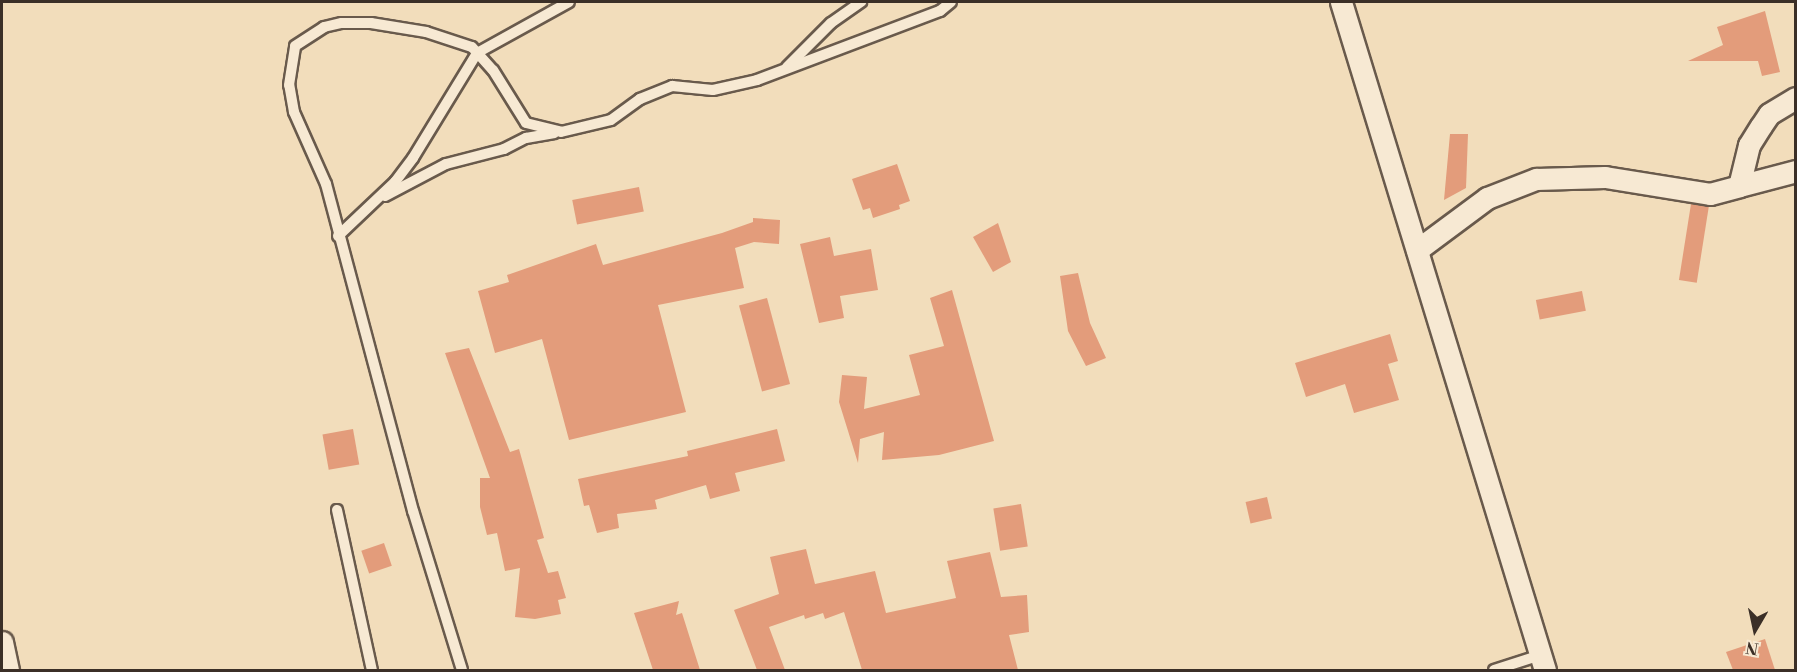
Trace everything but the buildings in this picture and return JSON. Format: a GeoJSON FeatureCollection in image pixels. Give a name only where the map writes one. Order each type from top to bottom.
{"type":"FeatureCollection","features":[{"type":"Feature","properties":{"kind":"street"},"geometry":{"type":"LineString","coordinates":[[1341,2],[1543,663]]}},
{"type":"Feature","properties":{"kind":"street"},"geometry":{"type":"LineString","coordinates":[[1739,186],[1749,145],[1761,126],[1769,114],[1796,98]]}},
{"type":"Feature","properties":{"kind":"street"},"geometry":{"type":"LineString","coordinates":[[1417,250],[1487,198],[1536,179],[1605,177],[1710,194],[1796,171]]}},
{"type":"Feature","properties":{"kind":"street"},"geometry":{"type":"LineString","coordinates":[[2,642],[8,670]]}},
{"type":"Feature","properties":{"kind":"lane"},"geometry":{"type":"LineString","coordinates":[[338,236],[377,200],[413,158],[477,53],[569,2]]}},
{"type":"Feature","properties":{"kind":"lane"},"geometry":{"type":"LineString","coordinates":[[785,70],[831,23],[861,2]]}},
{"type":"Feature","properties":{"kind":"lane"},"geometry":{"type":"LineString","coordinates":[[377,200],[447,164],[504,149],[526,138],[611,120],[640,99],[672,87],[713,90],[785,70],[940,11],[951,2]]}},
{"type":"Feature","properties":{"kind":"lane"},"geometry":{"type":"LineString","coordinates":[[462,670],[413,511],[351,267],[338,236],[326,184],[294,112],[289,85],[295,46],[324,27],[371,23],[426,32],[472,47],[494,70],[526,123],[561,132]]}},
{"type":"Feature","properties":{"kind":"lane"},"geometry":{"type":"LineString","coordinates":[[337,510],[372,670]]}},
{"type":"Feature","properties":{"kind":"lane"},"geometry":{"type":"LineString","coordinates":[[1494,670],[1543,663]]}}]}
